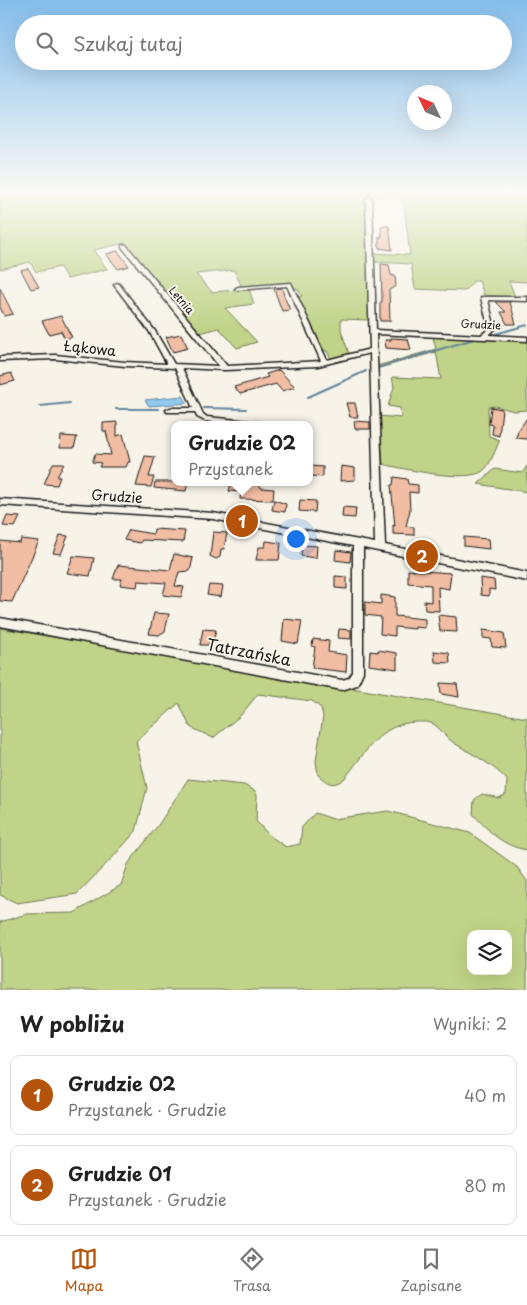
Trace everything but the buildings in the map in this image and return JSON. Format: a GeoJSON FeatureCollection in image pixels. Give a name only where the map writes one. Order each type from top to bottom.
{"type":"FeatureCollection","features":[{"type":"Feature","properties":{"kind":"street"},"geometry":{"type":"LineString","coordinates":[[370,237],[380,547]]}},
{"type":"Feature","properties":{"kind":"street","name":"Letnia"},"geometry":{"type":"LineString","coordinates":[[124,246],[225,368]]}},
{"type":"Feature","properties":{"kind":"street"},"geometry":{"type":"LineString","coordinates":[[118,284],[175,367],[198,410],[205,418],[221,421]]}},
{"type":"Feature","properties":{"kind":"street"},"geometry":{"type":"LineString","coordinates":[[238,289],[289,284],[325,363]]}},
{"type":"Feature","properties":{"kind":"street"},"geometry":{"type":"LineString","coordinates":[[483,337],[492,328],[484,298],[527,299]]}},
{"type":"Feature","properties":{"kind":"street","name":"Grudzie"},"geometry":{"type":"LineString","coordinates":[[373,332],[527,339]]}},
{"type":"Feature","properties":{"kind":"street","name":"Łąkowa"},"geometry":{"type":"LineString","coordinates":[[0,359],[55,356],[125,364],[225,368],[325,363],[373,350]]}},
{"type":"Feature","properties":{"kind":"street"},"geometry":{"type":"LineString","coordinates":[[170,410],[198,410]]}},
{"type":"Feature","properties":{"kind":"street","name":"Grudzie"},"geometry":{"type":"LineString","coordinates":[[0,502],[213,516],[527,577]]}},
{"type":"Feature","properties":{"kind":"street","name":"Tatrzańska"},"geometry":{"type":"LineString","coordinates":[[0,622],[342,685],[353,682],[358,672],[358,543]]}},
{"type":"Feature","properties":{"kind":"green space"},"geometry":{"type":"Polygon","coordinates":[[[0,237],[368,237],[369,320],[341,319],[341,330],[349,354],[331,359],[327,351],[320,350],[297,297],[302,296],[298,289],[293,287],[291,282],[242,287],[234,270],[196,274],[212,292],[249,289],[254,304],[225,308],[257,342],[237,348],[219,328],[200,333],[126,243],[93,250],[107,269],[67,279],[60,267],[36,272],[30,262],[0,269],[0,237]]]}},
{"type":"Feature","properties":{"kind":"green space"},"geometry":{"type":"Polygon","coordinates":[[[408,237],[527,237],[527,282],[509,281],[515,297],[484,295],[479,281],[474,281],[465,291],[415,289],[411,264],[374,262],[373,253],[410,255],[408,237]]]}},
{"type":"Feature","properties":{"kind":"green space"},"geometry":{"type":"Polygon","coordinates":[[[433,337],[527,341],[527,410],[514,411],[495,406],[488,407],[489,436],[500,440],[486,468],[475,474],[463,476],[434,474],[383,464],[379,416],[401,418],[400,408],[388,406],[394,387],[392,377],[441,379],[436,352],[376,369],[377,366],[436,349],[433,337]]]}},
{"type":"Feature","properties":{"kind":"green space"},"geometry":{"type":"Polygon","coordinates":[[[527,466],[527,492],[478,484],[495,469],[522,473],[527,466]]]}},
{"type":"Feature","properties":{"kind":"green space"},"geometry":{"type":"Polygon","coordinates":[[[0,628],[527,718],[527,850],[503,842],[473,814],[474,800],[482,794],[499,798],[506,794],[507,780],[489,765],[451,741],[435,725],[428,722],[416,722],[393,728],[374,741],[344,779],[334,784],[325,781],[318,775],[316,761],[323,716],[321,708],[312,701],[258,694],[240,716],[213,738],[190,727],[179,703],[136,741],[147,788],[136,831],[77,894],[17,903],[0,895],[0,628]]]}},
{"type":"Feature","properties":{"kind":"green space"},"geometry":{"type":"Polygon","coordinates":[[[188,779],[244,785],[255,791],[257,795],[256,821],[269,835],[286,847],[300,844],[302,827],[315,813],[333,819],[388,811],[470,833],[517,867],[527,881],[527,990],[0,990],[0,922],[27,914],[74,913],[121,885],[128,864],[159,824],[188,779]]]}},
{"type":"Feature","properties":{"kind":"water"},"geometry":{"type":"Polygon","coordinates":[[[183,396],[187,403],[149,406],[145,400],[183,396]]]}},
{"type":"Feature","properties":{"kind":"waterway"},"geometry":{"type":"LineString","coordinates":[[492,335],[527,325]]}},
{"type":"Feature","properties":{"kind":"waterway"},"geometry":{"type":"LineString","coordinates":[[377,368],[474,339]]}},
{"type":"Feature","properties":{"kind":"waterway"},"geometry":{"type":"LineString","coordinates":[[308,397],[366,371]]}},
{"type":"Feature","properties":{"kind":"waterway"},"geometry":{"type":"LineString","coordinates":[[40,406],[70,403]]}},
{"type":"Feature","properties":{"kind":"waterway"},"geometry":{"type":"LineString","coordinates":[[204,408],[246,409]]}},
{"type":"Feature","properties":{"kind":"waterway"},"geometry":{"type":"LineString","coordinates":[[116,409],[158,409]]}},
{"type":"Feature","properties":{"kind":"place","name":"Grudzie 02"},"geometry":{"type":"Point","coordinates":[242,521]}},
{"type":"Feature","properties":{"kind":"place","name":"Grudzie 01"},"geometry":{"type":"Point","coordinates":[422,556]}}]}
